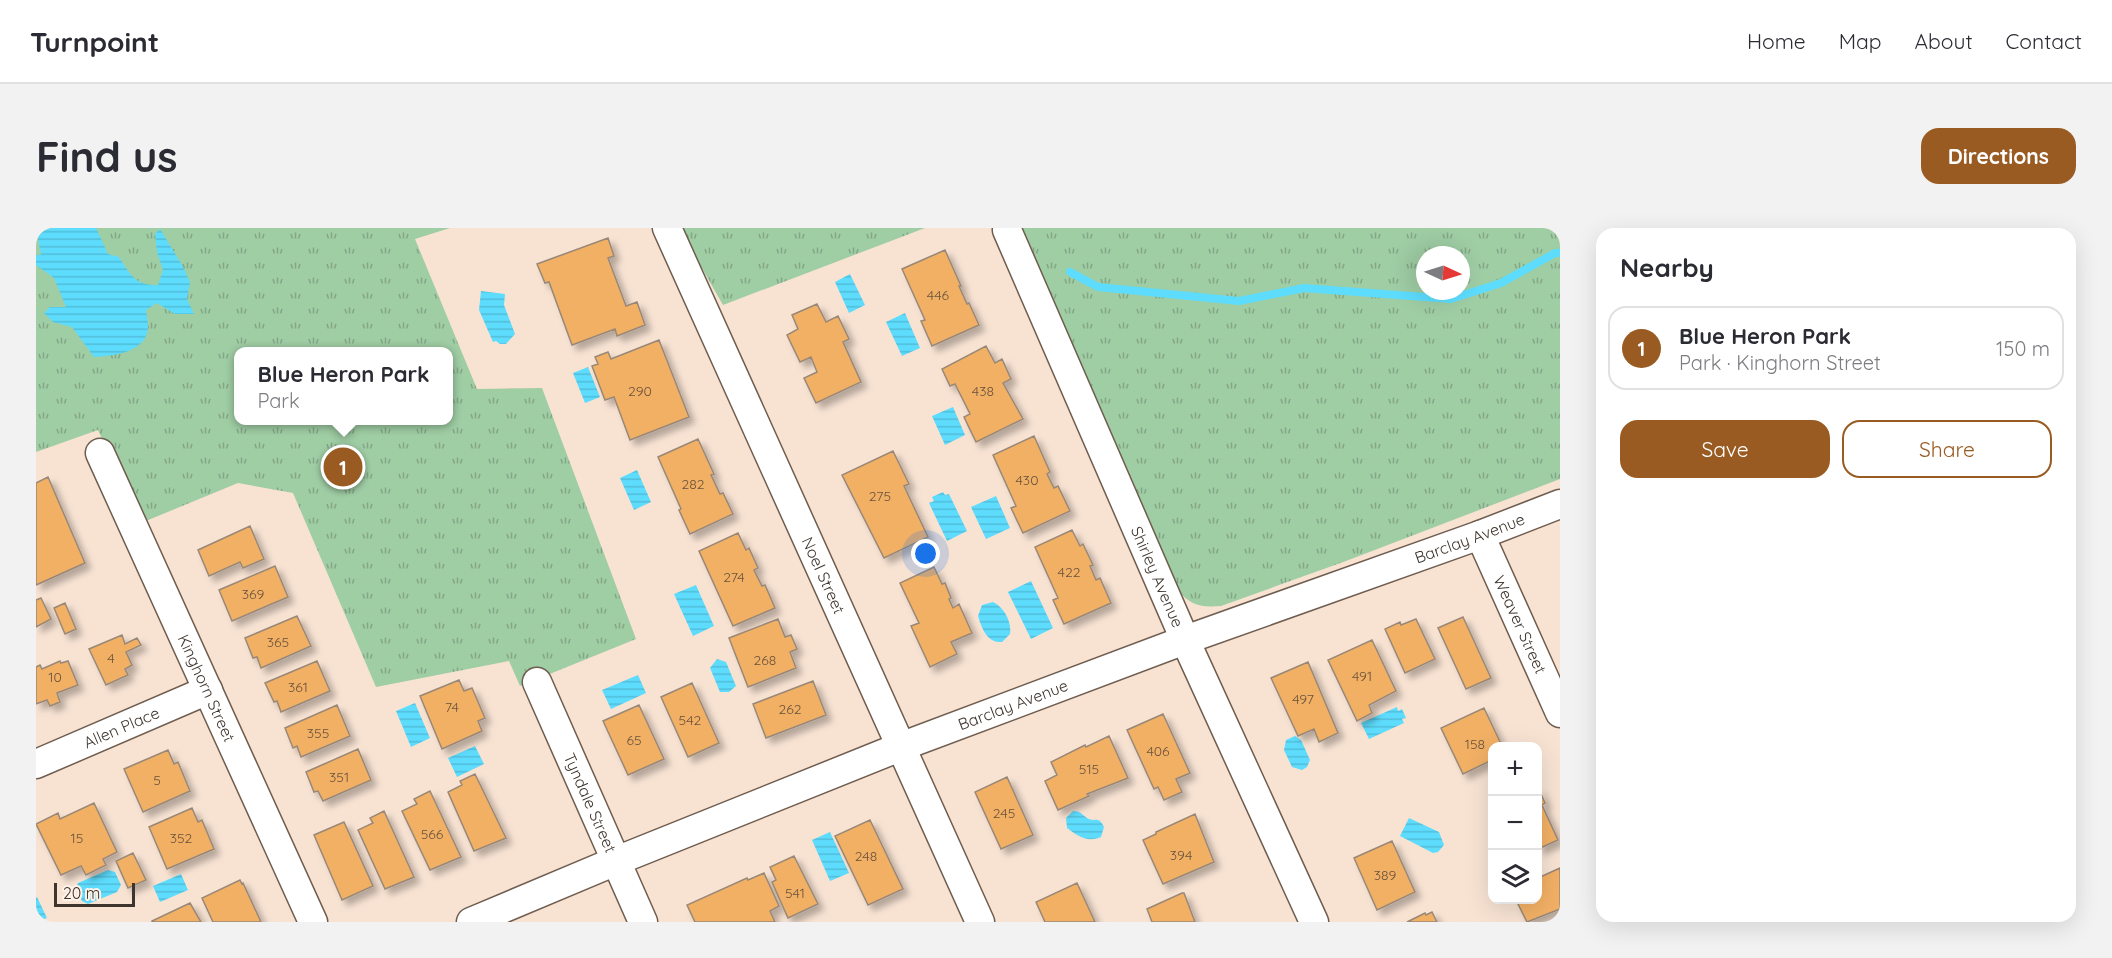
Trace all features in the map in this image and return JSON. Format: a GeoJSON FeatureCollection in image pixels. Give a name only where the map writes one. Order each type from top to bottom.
{"type":"FeatureCollection","features":[{"type":"Feature","properties":{"kind":"street","name":"Noel Street"},"geometry":{"type":"LineString","coordinates":[[667,228],[980,922]]}},
{"type":"Feature","properties":{"kind":"street","name":"Shirley Avenue"},"geometry":{"type":"LineString","coordinates":[[1006,230],[1185,640],[1314,922]]}},
{"type":"Feature","properties":{"kind":"street","name":"Kinghorn Street"},"geometry":{"type":"LineString","coordinates":[[100,453],[313,922]]}},
{"type":"Feature","properties":{"kind":"street","name":"Barclay Avenue"},"geometry":{"type":"LineString","coordinates":[[471,922],[900,747],[1185,640],[1480,535],[1560,504]]}},
{"type":"Feature","properties":{"kind":"street","name":"Weaver Street"},"geometry":{"type":"LineString","coordinates":[[1480,535],[1560,713]]}},
{"type":"Feature","properties":{"kind":"street","name":"Tyndale Street"},"geometry":{"type":"LineString","coordinates":[[537,682],[644,922]]}},
{"type":"Feature","properties":{"kind":"street","name":"Allen Place"},"geometry":{"type":"LineString","coordinates":[[36,764],[208,690]]}},
{"type":"Feature","properties":{"kind":"green space"},"geometry":{"type":"Polygon","coordinates":[[[36,228],[450,228],[415,239],[477,389],[542,388],[636,639],[520,686],[509,661],[376,687],[293,493],[238,483],[141,523],[98,430],[36,452],[36,228]]]}},
{"type":"Feature","properties":{"kind":"green space"},"geometry":{"type":"Polygon","coordinates":[[[679,228],[925,228],[723,305],[679,228]]]}},
{"type":"Feature","properties":{"kind":"green space"},"geometry":{"type":"Polygon","coordinates":[[[1017,228],[1560,228],[1560,479],[1221,606],[1191,602],[1182,595],[1017,228]]]}},
{"type":"Feature","properties":{"kind":"water"},"geometry":{"type":"Polygon","coordinates":[[[36,228],[96,228],[108,254],[119,257],[134,278],[150,285],[158,285],[163,270],[157,252],[155,234],[160,229],[190,282],[187,299],[194,314],[175,314],[157,303],[146,310],[148,329],[141,343],[127,352],[94,357],[72,327],[53,322],[44,313],[50,307],[66,307],[54,278],[36,265],[36,255],[41,255],[36,228]]]}},
{"type":"Feature","properties":{"kind":"water"},"geometry":{"type":"Polygon","coordinates":[[[850,274],[865,305],[849,313],[835,282],[850,274]]]}},
{"type":"Feature","properties":{"kind":"water"},"geometry":{"type":"Polygon","coordinates":[[[481,291],[505,294],[504,305],[515,334],[506,344],[493,342],[479,310],[481,291]]]}},
{"type":"Feature","properties":{"kind":"water"},"geometry":{"type":"Polygon","coordinates":[[[905,313],[920,348],[902,356],[886,322],[905,313]]]}},
{"type":"Feature","properties":{"kind":"water"},"geometry":{"type":"Polygon","coordinates":[[[588,367],[600,397],[585,403],[573,373],[588,367]]]}},
{"type":"Feature","properties":{"kind":"water"},"geometry":{"type":"Polygon","coordinates":[[[953,407],[965,435],[945,445],[932,416],[953,407]]]}},
{"type":"Feature","properties":{"kind":"water"},"geometry":{"type":"Polygon","coordinates":[[[637,470],[651,502],[634,510],[620,478],[637,470]]]}},
{"type":"Feature","properties":{"kind":"water"},"geometry":{"type":"Polygon","coordinates":[[[943,492],[945,495],[949,494],[967,531],[947,541],[929,503],[934,501],[932,497],[943,492]]]}},
{"type":"Feature","properties":{"kind":"water"},"geometry":{"type":"Polygon","coordinates":[[[996,496],[1010,528],[986,539],[971,507],[996,496]]]}},
{"type":"Feature","properties":{"kind":"water"},"geometry":{"type":"Polygon","coordinates":[[[1031,581],[1053,628],[1031,639],[1008,592],[1031,581]]]}},
{"type":"Feature","properties":{"kind":"water"},"geometry":{"type":"Polygon","coordinates":[[[696,585],[714,626],[693,636],[674,594],[696,585]]]}},
{"type":"Feature","properties":{"kind":"water"},"geometry":{"type":"Polygon","coordinates":[[[993,602],[1004,611],[1010,625],[1010,634],[1002,642],[989,638],[978,616],[982,605],[993,602]]]}},
{"type":"Feature","properties":{"kind":"water"},"geometry":{"type":"Polygon","coordinates":[[[717,659],[726,662],[736,686],[729,692],[720,692],[710,668],[717,659]]]}},
{"type":"Feature","properties":{"kind":"water"},"geometry":{"type":"Polygon","coordinates":[[[638,675],[646,693],[611,709],[602,690],[638,675]]]}},
{"type":"Feature","properties":{"kind":"water"},"geometry":{"type":"Polygon","coordinates":[[[415,703],[430,738],[411,747],[396,711],[415,703]]]}},
{"type":"Feature","properties":{"kind":"water"},"geometry":{"type":"Polygon","coordinates":[[[1397,707],[1398,711],[1402,709],[1406,718],[1402,719],[1404,723],[1369,739],[1361,723],[1397,707]]]}},
{"type":"Feature","properties":{"kind":"water"},"geometry":{"type":"Polygon","coordinates":[[[1295,736],[1301,740],[1310,760],[1307,767],[1302,770],[1292,767],[1284,750],[1286,740],[1295,736]]]}},
{"type":"Feature","properties":{"kind":"water"},"geometry":{"type":"Polygon","coordinates":[[[475,746],[484,764],[457,777],[448,758],[475,746]]]}},
{"type":"Feature","properties":{"kind":"water"},"geometry":{"type":"Polygon","coordinates":[[[1073,811],[1100,821],[1104,827],[1101,837],[1087,839],[1067,828],[1066,818],[1073,811]]]}},
{"type":"Feature","properties":{"kind":"water"},"geometry":{"type":"Polygon","coordinates":[[[1409,818],[1439,832],[1444,845],[1438,852],[1433,853],[1400,836],[1409,818]]]}},
{"type":"Feature","properties":{"kind":"water"},"geometry":{"type":"Polygon","coordinates":[[[830,832],[849,873],[830,881],[812,840],[830,832]]]}},
{"type":"Feature","properties":{"kind":"water"},"geometry":{"type":"Polygon","coordinates":[[[108,870],[115,872],[121,885],[117,892],[88,904],[82,901],[76,888],[78,883],[108,870]]]}},
{"type":"Feature","properties":{"kind":"water"},"geometry":{"type":"Polygon","coordinates":[[[181,874],[188,890],[160,902],[153,886],[181,874]]]}},
{"type":"Feature","properties":{"kind":"water"},"geometry":{"type":"Polygon","coordinates":[[[36,898],[47,918],[36,922],[36,898]]]}},
{"type":"Feature","properties":{"kind":"building"},"geometry":{"type":"Polygon","coordinates":[[[608,238],[614,256],[608,258],[626,306],[637,302],[645,325],[617,336],[615,329],[572,345],[549,282],[545,283],[537,264],[608,238]]]}},
{"type":"Feature","properties":{"kind":"building"},"geometry":{"type":"Polygon","coordinates":[[[945,250],[967,304],[969,303],[979,325],[932,346],[921,321],[925,320],[902,269],[945,250]]]}},
{"type":"Feature","properties":{"kind":"building"},"geometry":{"type":"Polygon","coordinates":[[[817,304],[826,322],[838,316],[849,339],[843,342],[861,382],[816,403],[804,378],[817,372],[811,357],[800,362],[787,335],[798,329],[792,315],[817,304]]]}},
{"type":"Feature","properties":{"kind":"building"},"geometry":{"type":"Polygon","coordinates":[[[659,340],[689,417],[630,440],[614,397],[605,400],[592,366],[598,364],[595,357],[608,352],[611,359],[659,340]]]}},
{"type":"Feature","properties":{"kind":"building"},"geometry":{"type":"Polygon","coordinates":[[[986,346],[995,363],[1002,359],[1011,379],[1003,383],[1023,419],[976,442],[964,417],[970,414],[955,384],[950,386],[942,369],[986,346]]]}},
{"type":"Feature","properties":{"kind":"building"},"geometry":{"type":"Polygon","coordinates":[[[1034,436],[1050,472],[1047,474],[1054,488],[1058,486],[1070,511],[1023,533],[1011,508],[1016,506],[993,455],[1034,436]]]}},
{"type":"Feature","properties":{"kind":"building"},"geometry":{"type":"Polygon","coordinates":[[[698,439],[714,474],[711,475],[733,514],[690,534],[658,457],[698,439]]]}},
{"type":"Feature","properties":{"kind":"building"},"geometry":{"type":"Polygon","coordinates":[[[893,451],[909,484],[904,486],[928,537],[884,558],[842,475],[893,451]]]}},
{"type":"Feature","properties":{"kind":"building"},"geometry":{"type":"Polygon","coordinates":[[[48,477],[85,563],[36,585],[36,483],[48,477]]]}},
{"type":"Feature","properties":{"kind":"building"},"geometry":{"type":"Polygon","coordinates":[[[250,526],[264,559],[243,568],[240,562],[209,576],[198,550],[250,526]]]}},
{"type":"Feature","properties":{"kind":"building"},"geometry":{"type":"Polygon","coordinates":[[[1072,530],[1080,546],[1083,544],[1093,565],[1090,566],[1096,580],[1100,578],[1111,603],[1064,624],[1053,600],[1058,598],[1035,547],[1072,530]]]}},
{"type":"Feature","properties":{"kind":"building"},"geometry":{"type":"Polygon","coordinates":[[[738,533],[746,550],[749,548],[758,568],[754,570],[762,586],[765,585],[775,608],[733,626],[699,551],[738,533]]]}},
{"type":"Feature","properties":{"kind":"building"},"geometry":{"type":"Polygon","coordinates":[[[275,566],[288,597],[232,621],[219,590],[275,566]]]}},
{"type":"Feature","properties":{"kind":"building"},"geometry":{"type":"Polygon","coordinates":[[[934,567],[942,584],[945,583],[953,608],[959,604],[972,633],[951,642],[957,654],[930,667],[911,626],[919,623],[900,583],[934,567]]]}},
{"type":"Feature","properties":{"kind":"building"},"geometry":{"type":"Polygon","coordinates":[[[41,598],[51,619],[36,627],[36,600],[41,598]]]}},
{"type":"Feature","properties":{"kind":"building"},"geometry":{"type":"Polygon","coordinates":[[[65,603],[76,629],[65,634],[54,608],[65,603]]]}},
{"type":"Feature","properties":{"kind":"building"},"geometry":{"type":"Polygon","coordinates":[[[297,616],[311,646],[261,668],[257,657],[253,658],[245,638],[297,616]]]}},
{"type":"Feature","properties":{"kind":"building"},"geometry":{"type":"Polygon","coordinates":[[[1463,617],[1491,678],[1466,689],[1438,628],[1463,617]]]}},
{"type":"Feature","properties":{"kind":"building"},"geometry":{"type":"Polygon","coordinates":[[[778,619],[785,637],[791,635],[797,649],[790,652],[796,668],[748,687],[729,638],[778,619]]]}},
{"type":"Feature","properties":{"kind":"building"},"geometry":{"type":"Polygon","coordinates":[[[1416,619],[1435,659],[1405,673],[1385,629],[1400,622],[1401,625],[1416,619]]]}},
{"type":"Feature","properties":{"kind":"building"},"geometry":{"type":"Polygon","coordinates":[[[122,635],[125,644],[137,638],[141,645],[126,652],[132,665],[125,669],[128,675],[106,685],[89,649],[122,635]]]}},
{"type":"Feature","properties":{"kind":"building"},"geometry":{"type":"Polygon","coordinates":[[[1372,640],[1396,691],[1369,705],[1372,713],[1357,721],[1328,660],[1372,640]]]}},
{"type":"Feature","properties":{"kind":"building"},"geometry":{"type":"Polygon","coordinates":[[[60,661],[61,663],[68,661],[78,685],[57,693],[60,702],[50,706],[47,700],[36,704],[36,667],[40,665],[42,669],[60,661]]]}},
{"type":"Feature","properties":{"kind":"building"},"geometry":{"type":"Polygon","coordinates":[[[317,661],[330,691],[281,712],[277,701],[274,702],[265,683],[317,661]]]}},
{"type":"Feature","properties":{"kind":"building"},"geometry":{"type":"Polygon","coordinates":[[[1308,662],[1338,733],[1319,742],[1314,729],[1298,736],[1271,678],[1308,662]]]}},
{"type":"Feature","properties":{"kind":"building"},"geometry":{"type":"Polygon","coordinates":[[[459,680],[464,691],[472,688],[485,718],[478,721],[482,731],[442,749],[420,696],[459,680]]]}},
{"type":"Feature","properties":{"kind":"building"},"geometry":{"type":"Polygon","coordinates":[[[813,681],[826,715],[766,738],[753,704],[813,681]]]}},
{"type":"Feature","properties":{"kind":"building"},"geometry":{"type":"Polygon","coordinates":[[[692,683],[719,743],[688,757],[661,697],[692,683]]]}},
{"type":"Feature","properties":{"kind":"building"},"geometry":{"type":"Polygon","coordinates":[[[337,705],[350,736],[301,757],[297,746],[293,748],[285,728],[337,705]]]}},
{"type":"Feature","properties":{"kind":"building"},"geometry":{"type":"Polygon","coordinates":[[[639,705],[664,759],[628,775],[603,721],[639,705]]]}},
{"type":"Feature","properties":{"kind":"building"},"geometry":{"type":"Polygon","coordinates":[[[1484,708],[1500,742],[1488,742],[1488,762],[1463,774],[1441,728],[1484,708]]]}},
{"type":"Feature","properties":{"kind":"building"},"geometry":{"type":"Polygon","coordinates":[[[1163,714],[1190,773],[1176,779],[1182,792],[1164,800],[1158,787],[1154,789],[1127,730],[1163,714]]]}},
{"type":"Feature","properties":{"kind":"building"},"geometry":{"type":"Polygon","coordinates":[[[1109,736],[1128,778],[1087,794],[1089,796],[1058,810],[1045,781],[1057,775],[1051,762],[1109,736]]]}},
{"type":"Feature","properties":{"kind":"building"},"geometry":{"type":"Polygon","coordinates":[[[358,749],[371,780],[323,801],[318,791],[314,792],[306,772],[358,749]]]}},
{"type":"Feature","properties":{"kind":"building"},"geometry":{"type":"Polygon","coordinates":[[[168,750],[174,764],[178,762],[190,791],[143,812],[124,769],[168,750]]]}},
{"type":"Feature","properties":{"kind":"building"},"geometry":{"type":"Polygon","coordinates":[[[475,774],[506,838],[474,851],[448,792],[462,785],[460,781],[475,774]]]}},
{"type":"Feature","properties":{"kind":"building"},"geometry":{"type":"Polygon","coordinates":[[[1007,777],[1033,835],[1001,849],[975,792],[1007,777]]]}},
{"type":"Feature","properties":{"kind":"building"},"geometry":{"type":"Polygon","coordinates":[[[430,791],[461,857],[430,870],[402,811],[417,804],[414,799],[430,791]]]}},
{"type":"Feature","properties":{"kind":"building"},"geometry":{"type":"Polygon","coordinates":[[[94,803],[117,852],[103,859],[106,865],[86,875],[81,866],[61,875],[36,824],[58,813],[60,819],[94,803]]]}},
{"type":"Feature","properties":{"kind":"building"},"geometry":{"type":"Polygon","coordinates":[[[1542,805],[1558,840],[1542,847],[1542,805]]]}},
{"type":"Feature","properties":{"kind":"building"},"geometry":{"type":"Polygon","coordinates":[[[192,808],[198,822],[202,820],[214,849],[167,869],[149,827],[192,808]]]}},
{"type":"Feature","properties":{"kind":"building"},"geometry":{"type":"Polygon","coordinates":[[[384,811],[414,877],[385,889],[358,830],[373,823],[370,818],[384,811]]]}},
{"type":"Feature","properties":{"kind":"building"},"geometry":{"type":"Polygon","coordinates":[[[1195,814],[1214,862],[1163,884],[1143,840],[1195,814]]]}},
{"type":"Feature","properties":{"kind":"building"},"geometry":{"type":"Polygon","coordinates":[[[870,820],[903,889],[868,905],[835,836],[870,820]]]}},
{"type":"Feature","properties":{"kind":"building"},"geometry":{"type":"Polygon","coordinates":[[[344,822],[373,886],[342,900],[314,835],[344,822]]]}},
{"type":"Feature","properties":{"kind":"building"},"geometry":{"type":"Polygon","coordinates":[[[1392,841],[1415,892],[1377,910],[1354,858],[1392,841]]]}},
{"type":"Feature","properties":{"kind":"building"},"geometry":{"type":"Polygon","coordinates":[[[133,853],[146,880],[128,888],[116,861],[133,853]]]}},
{"type":"Feature","properties":{"kind":"building"},"geometry":{"type":"Polygon","coordinates":[[[794,856],[818,904],[788,918],[772,882],[776,880],[770,867],[794,856]]]}},
{"type":"Feature","properties":{"kind":"building"},"geometry":{"type":"Polygon","coordinates":[[[1560,868],[1560,909],[1527,922],[1518,904],[1542,904],[1542,876],[1560,868]]]}},
{"type":"Feature","properties":{"kind":"building"},"geometry":{"type":"Polygon","coordinates":[[[764,873],[779,906],[770,911],[775,922],[695,922],[687,905],[747,878],[748,880],[764,873]]]}},
{"type":"Feature","properties":{"kind":"building"},"geometry":{"type":"Polygon","coordinates":[[[240,880],[261,922],[213,922],[202,898],[240,880]]]}},
{"type":"Feature","properties":{"kind":"building"},"geometry":{"type":"Polygon","coordinates":[[[1077,883],[1095,922],[1045,922],[1036,902],[1077,883]]]}},
{"type":"Feature","properties":{"kind":"building"},"geometry":{"type":"Polygon","coordinates":[[[1184,893],[1195,922],[1152,922],[1147,909],[1184,893]]]}},
{"type":"Feature","properties":{"kind":"building"},"geometry":{"type":"Polygon","coordinates":[[[190,903],[201,922],[152,922],[152,921],[190,903]]]}},
{"type":"Feature","properties":{"kind":"building"},"geometry":{"type":"Polygon","coordinates":[[[1432,912],[1437,922],[1407,922],[1425,913],[1426,915],[1432,912]]]}},
{"type":"Feature","properties":{"kind":"waterway"},"geometry":{"type":"LineString","coordinates":[[1070,272],[1098,287],[1239,301],[1304,288],[1451,299],[1501,283],[1555,253],[1560,253]]}},
{"type":"Feature","properties":{"kind":"place","name":"Blue Heron Park"},"geometry":{"type":"Point","coordinates":[343,467]}}]}
